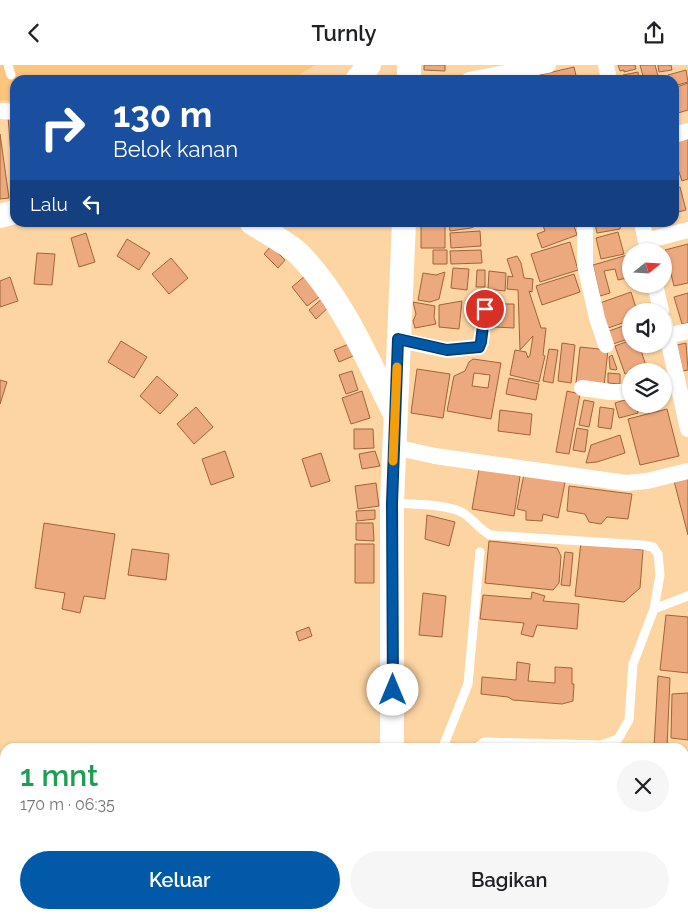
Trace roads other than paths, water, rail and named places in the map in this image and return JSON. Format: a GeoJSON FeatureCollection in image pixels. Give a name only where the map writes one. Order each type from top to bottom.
{"type":"FeatureCollection","features":[{"type":"Feature","properties":{"kind":"street"},"geometry":{"type":"LineString","coordinates":[[361,75],[369,65]]}},
{"type":"Feature","properties":{"kind":"street"},"geometry":{"type":"LineString","coordinates":[[496,75],[548,65]]}},
{"type":"Feature","properties":{"kind":"street"},"geometry":{"type":"LineString","coordinates":[[258,227],[299,254],[328,289],[351,328],[395,414]]}},
{"type":"Feature","properties":{"kind":"street"},"geometry":{"type":"LineString","coordinates":[[392,743],[392,503],[404,227]]}},
{"type":"Feature","properties":{"kind":"street"},"geometry":{"type":"LineString","coordinates":[[585,227],[585,265],[606,345]]}},
{"type":"Feature","properties":{"kind":"street"},"geometry":{"type":"LineString","coordinates":[[643,227],[646,243]]}},
{"type":"Feature","properties":{"kind":"street"},"geometry":{"type":"LineString","coordinates":[[655,243],[688,230]]}},
{"type":"Feature","properties":{"kind":"street"},"geometry":{"type":"LineString","coordinates":[[398,339],[447,350],[479,347],[485,343],[485,309]]}},
{"type":"Feature","properties":{"kind":"street"},"geometry":{"type":"LineString","coordinates":[[672,330],[688,331]]}},
{"type":"Feature","properties":{"kind":"street"},"geometry":{"type":"LineString","coordinates":[[582,388],[622,392]]}},
{"type":"Feature","properties":{"kind":"street"},"geometry":{"type":"LineString","coordinates":[[672,390],[688,429]]}},
{"type":"Feature","properties":{"kind":"street"},"geometry":{"type":"LineString","coordinates":[[394,447],[435,456],[626,483],[647,481],[688,471]]}},
{"type":"Feature","properties":{"kind":"lane"},"geometry":{"type":"LineString","coordinates":[[8,65],[10,75]]}},
{"type":"Feature","properties":{"kind":"lane"},"geometry":{"type":"LineString","coordinates":[[392,503],[449,508],[461,511],[482,531],[490,535],[653,547],[658,554],[660,575],[654,609],[633,664],[629,720],[618,739],[607,743]]}},
{"type":"Feature","properties":{"kind":"lane"},"geometry":{"type":"LineString","coordinates":[[445,743],[468,684],[480,552]]}},
{"type":"Feature","properties":{"kind":"lane"},"geometry":{"type":"LineString","coordinates":[[654,609],[688,596]]}},
{"type":"Feature","properties":{"kind":"lane"},"geometry":{"type":"LineString","coordinates":[[483,743],[523,743]]}}]}
